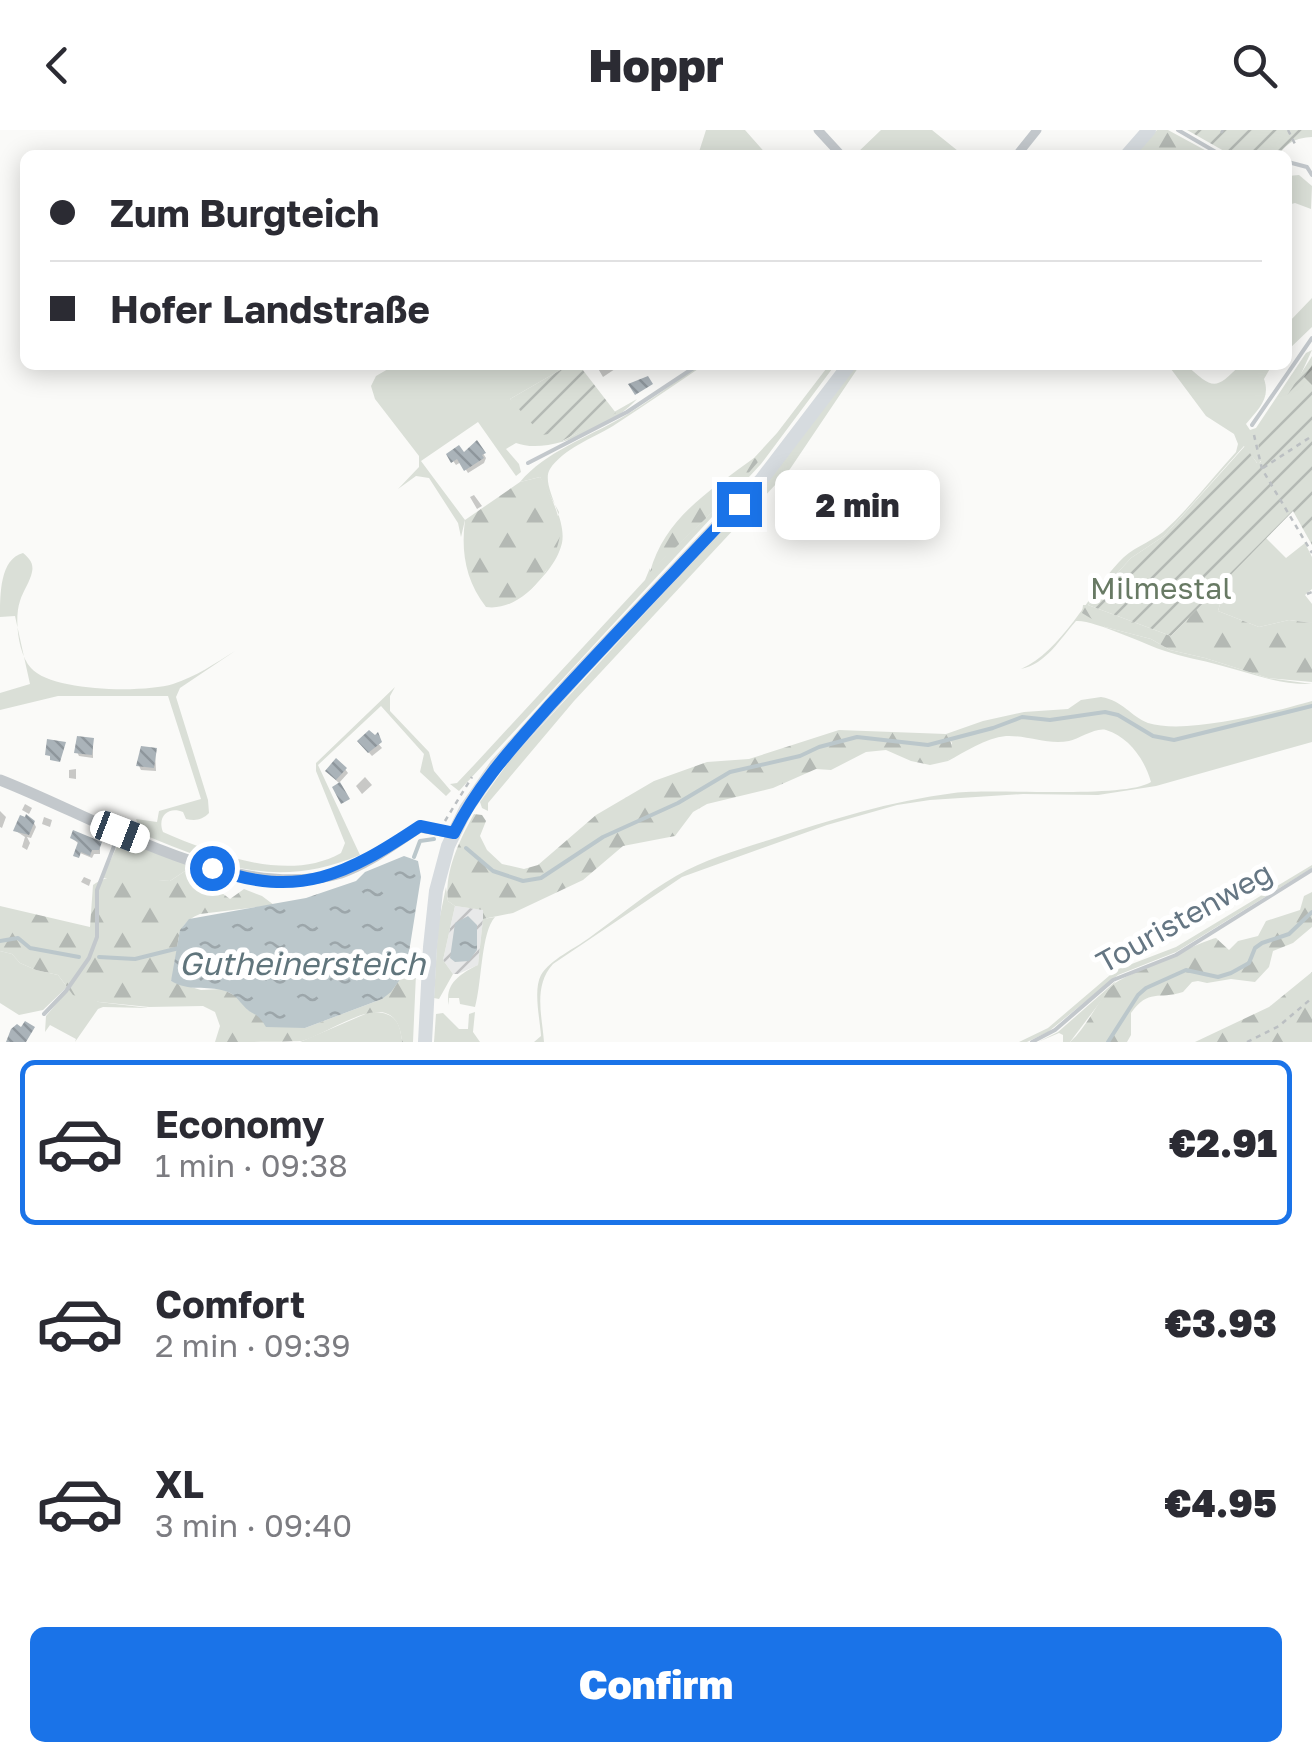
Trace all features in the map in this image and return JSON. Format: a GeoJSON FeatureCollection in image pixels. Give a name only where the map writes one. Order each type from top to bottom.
{"type":"FeatureCollection","features":[{"type":"Feature","properties":{"kind":"main road"},"geometry":{"type":"LineString","coordinates":[[1131,150],[1149,130]]}},
{"type":"Feature","properties":{"kind":"main road"},"geometry":{"type":"LineString","coordinates":[[425,1042],[434,910],[443,863],[466,809],[496,766],[578,674],[762,479],[845,370]]}},
{"type":"Feature","properties":{"kind":"street"},"geometry":{"type":"LineString","coordinates":[[818,130],[836,150]]}},
{"type":"Feature","properties":{"kind":"street"},"geometry":{"type":"LineString","coordinates":[[0,780],[230,874],[268,881],[344,872],[420,826],[454,833]]}},
{"type":"Feature","properties":{"kind":"lane"},"geometry":{"type":"LineString","coordinates":[[1178,130],[1212,150]]}},
{"type":"Feature","properties":{"kind":"lane"},"geometry":{"type":"LineString","coordinates":[[1292,163],[1308,167],[1312,175]]}},
{"type":"Feature","properties":{"kind":"lane"},"geometry":{"type":"LineString","coordinates":[[1292,367],[1312,338]]}},
{"type":"Feature","properties":{"kind":"lane"},"geometry":{"type":"LineString","coordinates":[[528,464],[627,412],[690,370]]}},
{"type":"Feature","properties":{"kind":"lane"},"geometry":{"type":"LineString","coordinates":[[1252,425],[1290,370]]}},
{"type":"Feature","properties":{"kind":"lane"},"geometry":{"type":"LineString","coordinates":[[44,1014],[66,992],[89,958],[97,938],[97,890],[120,832]]}},
{"type":"Feature","properties":{"kind":"lane","name":"Touristenweg"},"geometry":{"type":"LineString","coordinates":[[1032,1042],[1055,1030],[1113,980],[1176,955],[1312,870]]}},
{"type":"Feature","properties":{"kind":"path"},"geometry":{"type":"LineString","coordinates":[[1288,130],[1294,144]]}},
{"type":"Feature","properties":{"kind":"path"},"geometry":{"type":"LineString","coordinates":[[1252,425],[1262,469],[1312,553]]}},
{"type":"Feature","properties":{"kind":"path"},"geometry":{"type":"LineString","coordinates":[[1262,469],[1312,436]]}},
{"type":"Feature","properties":{"kind":"path"},"geometry":{"type":"LineString","coordinates":[[1247,1042],[1278,1026],[1312,998]]}},
{"type":"Feature","properties":{"kind":"shaded area"},"geometry":{"type":"Polygon","coordinates":[[[455,906],[484,910],[478,965],[458,974],[453,974],[443,960],[455,906]]]}},
{"type":"Feature","properties":{"kind":"green space"},"geometry":{"type":"Polygon","coordinates":[[[706,130],[745,130],[763,150],[700,150],[706,130]]]}},
{"type":"Feature","properties":{"kind":"green space"},"geometry":{"type":"Polygon","coordinates":[[[881,130],[932,130],[957,150],[860,150],[881,130]]]}},
{"type":"Feature","properties":{"kind":"green space"},"geometry":{"type":"Polygon","coordinates":[[[1157,130],[1168,130],[1205,150],[1137,150],[1157,130]]]}},
{"type":"Feature","properties":{"kind":"green space"},"geometry":{"type":"Polygon","coordinates":[[[1187,130],[1312,130],[1312,137],[1301,138],[1283,150],[1222,150],[1187,130]]]}},
{"type":"Feature","properties":{"kind":"green space"},"geometry":{"type":"Polygon","coordinates":[[[1299,175],[1312,186],[1311,209],[1292,204],[1292,176],[1299,175]]]}},
{"type":"Feature","properties":{"kind":"green space"},"geometry":{"type":"Polygon","coordinates":[[[1312,298],[1312,327],[1292,346],[1292,319],[1312,298]]]}},
{"type":"Feature","properties":{"kind":"green space"},"geometry":{"type":"Polygon","coordinates":[[[1312,350],[1261,461],[1258,464],[1244,446],[1164,536],[1131,558],[1088,605],[1124,557],[1173,523],[1236,452],[1234,434],[1206,416],[1172,370],[1192,370],[1214,384],[1235,370],[1269,370],[1264,379],[1265,398],[1246,424],[1250,430],[1256,428],[1306,353],[1312,350]]]}},
{"type":"Feature","properties":{"kind":"green space","name":"Milmestal"},"geometry":{"type":"Polygon","coordinates":[[[1312,356],[1312,545],[1293,511],[1171,636],[1088,605],[1131,558],[1164,536],[1245,446],[1257,463],[1261,462],[1258,442],[1312,356]]]}},
{"type":"Feature","properties":{"kind":"green space"},"geometry":{"type":"Polygon","coordinates":[[[386,370],[560,370],[510,399],[563,441],[637,399],[613,419],[581,436],[563,442],[546,445],[516,443],[506,449],[519,464],[521,472],[516,476],[478,422],[421,461],[465,520],[461,537],[458,523],[429,478],[416,476],[398,489],[419,467],[419,456],[375,399],[371,386],[376,376],[386,370]]]}},
{"type":"Feature","properties":{"kind":"green space"},"geometry":{"type":"Polygon","coordinates":[[[560,370],[583,370],[616,413],[562,441],[556,433],[542,435],[510,399],[560,370]]]}},
{"type":"Feature","properties":{"kind":"green space"},"geometry":{"type":"Polygon","coordinates":[[[697,370],[613,426],[570,450],[550,469],[548,484],[555,505],[540,477],[520,482],[554,454],[697,370]]]}},
{"type":"Feature","properties":{"kind":"green space"},"geometry":{"type":"Polygon","coordinates":[[[825,370],[831,370],[761,464],[459,791],[450,784],[457,783],[475,764],[645,580],[650,568],[725,500],[825,370]]]}},
{"type":"Feature","properties":{"kind":"green space"},"geometry":{"type":"Polygon","coordinates":[[[851,370],[857,370],[790,469],[574,701],[488,803],[488,811],[482,808],[480,802],[510,760],[772,475],[851,370]]]}},
{"type":"Feature","properties":{"kind":"green space"},"geometry":{"type":"Polygon","coordinates":[[[754,458],[758,462],[725,500],[650,572],[678,520],[754,458]]]}},
{"type":"Feature","properties":{"kind":"green space"},"geometry":{"type":"Polygon","coordinates":[[[540,477],[559,521],[560,535],[552,561],[524,595],[500,607],[486,607],[466,565],[465,520],[520,482],[540,477]]]}},
{"type":"Feature","properties":{"kind":"green space"},"geometry":{"type":"Polygon","coordinates":[[[558,515],[563,533],[560,551],[548,571],[527,593],[546,571],[558,515]]]}},
{"type":"Feature","properties":{"kind":"green space"},"geometry":{"type":"Polygon","coordinates":[[[1266,538],[1286,558],[1305,543],[1312,557],[1312,589],[1305,595],[1312,604],[1312,623],[1289,620],[1259,627],[1218,611],[1222,597],[1217,588],[1266,538]]]}},
{"type":"Feature","properties":{"kind":"green space"},"geometry":{"type":"Polygon","coordinates":[[[23,553],[32,569],[20,601],[18,628],[15,616],[0,617],[0,598],[10,562],[23,553]]]}},
{"type":"Feature","properties":{"kind":"green space"},"geometry":{"type":"Polygon","coordinates":[[[1217,588],[1222,597],[1218,611],[1259,627],[1289,620],[1312,623],[1312,682],[1268,678],[1170,650],[1151,639],[1105,627],[1082,613],[1083,605],[1088,605],[1171,636],[1217,588]]]}},
{"type":"Feature","properties":{"kind":"green space"},"geometry":{"type":"Polygon","coordinates":[[[1085,607],[1105,627],[1151,639],[1170,650],[1268,678],[1312,684],[1276,681],[1178,655],[1084,621],[1076,621],[1045,656],[1021,669],[1049,650],[1085,607]]]}},
{"type":"Feature","properties":{"kind":"green space"},"geometry":{"type":"Polygon","coordinates":[[[235,651],[180,688],[176,697],[209,813],[193,820],[173,810],[161,822],[163,832],[205,849],[275,865],[320,862],[341,853],[345,843],[316,763],[395,687],[390,696],[390,711],[429,752],[434,771],[451,791],[446,796],[420,772],[424,754],[381,706],[318,765],[360,855],[302,871],[275,872],[249,870],[197,856],[142,834],[136,819],[157,822],[159,811],[201,799],[168,696],[58,696],[0,710],[0,693],[30,684],[24,656],[31,668],[58,682],[121,689],[173,684],[235,651]]]}},
{"type":"Feature","properties":{"kind":"green space"},"geometry":{"type":"Polygon","coordinates":[[[1101,697],[1148,723],[1165,726],[1230,721],[1312,701],[1312,742],[1156,786],[1098,795],[1023,794],[897,805],[827,825],[682,877],[553,964],[541,991],[544,1042],[534,1042],[541,1036],[537,988],[545,969],[653,890],[698,865],[837,818],[930,796],[1115,790],[1151,782],[1129,744],[1102,730],[1061,742],[998,737],[948,761],[952,743],[946,734],[983,721],[1024,712],[1068,709],[1081,700],[1101,697]]]}},
{"type":"Feature","properties":{"kind":"green space"},"geometry":{"type":"Polygon","coordinates":[[[839,730],[946,734],[952,750],[948,761],[930,765],[886,750],[866,752],[831,770],[816,769],[773,788],[707,804],[693,812],[675,836],[623,846],[583,880],[513,913],[483,919],[483,910],[455,906],[448,901],[451,867],[474,814],[482,815],[486,821],[480,836],[487,850],[502,864],[524,869],[538,865],[596,815],[654,781],[707,762],[749,759],[839,730]]]}},
{"type":"Feature","properties":{"kind":"green space"},"geometry":{"type":"Polygon","coordinates":[[[121,838],[233,881],[191,867],[170,881],[102,878],[121,838]]]}},
{"type":"Feature","properties":{"kind":"green space"},"geometry":{"type":"Polygon","coordinates":[[[1312,865],[1176,952],[1118,975],[1048,1032],[1019,1042],[1048,1028],[1116,970],[1176,947],[1312,865]]]}},
{"type":"Feature","properties":{"kind":"green space"},"geometry":{"type":"Polygon","coordinates":[[[191,867],[233,881],[222,893],[230,899],[244,889],[274,905],[200,914],[190,919],[180,933],[171,981],[201,990],[222,989],[240,998],[248,1010],[259,1016],[305,1028],[382,999],[406,971],[412,970],[416,974],[413,1042],[402,1042],[398,1024],[389,1014],[377,1012],[302,1041],[215,1042],[220,1026],[215,1012],[203,1006],[149,1007],[73,995],[58,975],[36,970],[0,951],[0,906],[90,927],[93,885],[120,876],[170,881],[191,867]]]}},
{"type":"Feature","properties":{"kind":"green space"},"geometry":{"type":"Polygon","coordinates":[[[446,887],[448,901],[455,906],[443,960],[453,974],[439,999],[434,998],[438,926],[446,887]]]}},
{"type":"Feature","properties":{"kind":"green space"},"geometry":{"type":"Polygon","coordinates":[[[1312,892],[1312,927],[1293,943],[1273,951],[1269,967],[1255,982],[1192,982],[1183,992],[1149,997],[1137,1005],[1131,1013],[1131,1035],[1127,1042],[1070,1042],[1120,980],[1216,938],[1229,950],[1238,941],[1258,936],[1266,921],[1300,910],[1304,896],[1312,892]]]}},
{"type":"Feature","properties":{"kind":"green space"},"geometry":{"type":"Polygon","coordinates":[[[495,917],[484,945],[475,1007],[460,1004],[459,998],[449,998],[449,1005],[448,998],[451,985],[478,965],[483,919],[495,917]]]}},
{"type":"Feature","properties":{"kind":"green space"},"geometry":{"type":"Polygon","coordinates":[[[0,951],[36,970],[58,975],[67,987],[43,1010],[19,1015],[0,1003],[0,951]]]}},
{"type":"Feature","properties":{"kind":"green space"},"geometry":{"type":"Polygon","coordinates":[[[1312,972],[1312,1042],[1195,1042],[1269,1007],[1312,972]]]}},
{"type":"Feature","properties":{"kind":"green space"},"geometry":{"type":"Polygon","coordinates":[[[1116,981],[1070,1042],[1063,1042],[1059,1033],[1038,1042],[1058,1032],[1116,981]]]}},
{"type":"Feature","properties":{"kind":"green space"},"geometry":{"type":"Polygon","coordinates":[[[69,989],[99,1002],[149,1008],[98,1009],[75,1042],[76,1039],[50,1025],[45,1032],[46,1016],[69,989]]]}},
{"type":"Feature","properties":{"kind":"green space"},"geometry":{"type":"Polygon","coordinates":[[[370,1012],[394,1018],[402,1042],[300,1042],[370,1012]]]}},
{"type":"Feature","properties":{"kind":"green space"},"geometry":{"type":"Polygon","coordinates":[[[475,1012],[473,1032],[480,1042],[434,1042],[436,1014],[443,1013],[459,1029],[468,1029],[469,1014],[475,1012]]]}},
{"type":"Feature","properties":{"kind":"water","name":"Gutheinersteich"},"geometry":{"type":"Polygon","coordinates":[[[404,856],[418,861],[421,877],[406,971],[382,999],[305,1028],[266,1027],[229,992],[171,981],[180,930],[189,919],[306,898],[356,881],[365,872],[404,856]]]}},
{"type":"Feature","properties":{"kind":"water"},"geometry":{"type":"Polygon","coordinates":[[[468,916],[477,925],[477,950],[469,961],[455,962],[450,958],[455,923],[468,916]]]}},
{"type":"Feature","properties":{"kind":"building"},"geometry":{"type":"Polygon","coordinates":[[[648,376],[653,384],[635,395],[628,384],[648,376]]]}},
{"type":"Feature","properties":{"kind":"building"},"geometry":{"type":"Polygon","coordinates":[[[477,440],[486,453],[484,458],[464,471],[457,459],[451,463],[446,454],[459,445],[464,452],[477,440]]]}},
{"type":"Feature","properties":{"kind":"building"},"geometry":{"type":"Polygon","coordinates":[[[369,730],[375,735],[378,732],[382,742],[368,753],[357,741],[369,730]]]}},
{"type":"Feature","properties":{"kind":"building"},"geometry":{"type":"Polygon","coordinates":[[[77,736],[94,738],[92,755],[74,753],[77,736]]]}},
{"type":"Feature","properties":{"kind":"building"},"geometry":{"type":"Polygon","coordinates":[[[47,739],[66,742],[60,762],[45,755],[47,739]]]}},
{"type":"Feature","properties":{"kind":"building"},"geometry":{"type":"Polygon","coordinates":[[[141,746],[157,748],[154,768],[136,766],[141,746]]]}},
{"type":"Feature","properties":{"kind":"building"},"geometry":{"type":"Polygon","coordinates":[[[336,758],[347,768],[336,780],[325,771],[336,758]]]}},
{"type":"Feature","properties":{"kind":"building"},"geometry":{"type":"Polygon","coordinates":[[[340,782],[350,799],[341,804],[332,787],[340,782]]]}},
{"type":"Feature","properties":{"kind":"building"},"geometry":{"type":"Polygon","coordinates":[[[26,814],[35,821],[29,835],[13,831],[20,815],[26,814]]]}},
{"type":"Feature","properties":{"kind":"building"},"geometry":{"type":"Polygon","coordinates":[[[73,830],[102,842],[99,850],[92,850],[90,856],[81,852],[79,858],[73,856],[78,842],[70,838],[73,830]]]}},
{"type":"Feature","properties":{"kind":"building"},"geometry":{"type":"Polygon","coordinates":[[[25,1021],[35,1027],[26,1042],[6,1042],[11,1029],[17,1024],[21,1027],[25,1021]]]}},
{"type":"Feature","properties":{"kind":"waterway"},"geometry":{"type":"LineString","coordinates":[[466,848],[493,871],[523,881],[541,878],[603,837],[678,803],[730,772],[800,756],[857,737],[928,745],[1022,717],[1050,720],[1105,712],[1118,715],[1153,736],[1174,740],[1312,706]]}},
{"type":"Feature","properties":{"kind":"waterway"},"geometry":{"type":"LineString","coordinates":[[414,857],[420,841],[434,839]]}},
{"type":"Feature","properties":{"kind":"waterway"},"geometry":{"type":"LineString","coordinates":[[1108,1042],[1146,988],[1186,970],[1218,977],[1231,973],[1249,963],[1255,948],[1289,934],[1312,912]]}},
{"type":"Feature","properties":{"kind":"waterway"},"geometry":{"type":"LineString","coordinates":[[0,941],[18,938],[30,948],[79,957]]}},
{"type":"Feature","properties":{"kind":"waterway"},"geometry":{"type":"LineString","coordinates":[[99,957],[135,959],[179,948]]}},
{"type":"Feature","properties":{"kind":"route"},"geometry":{"type":"LineString","coordinates":[[212,868],[268,881],[323,877],[365,862],[420,826],[454,833],[496,766],[739,504]]}}]}
